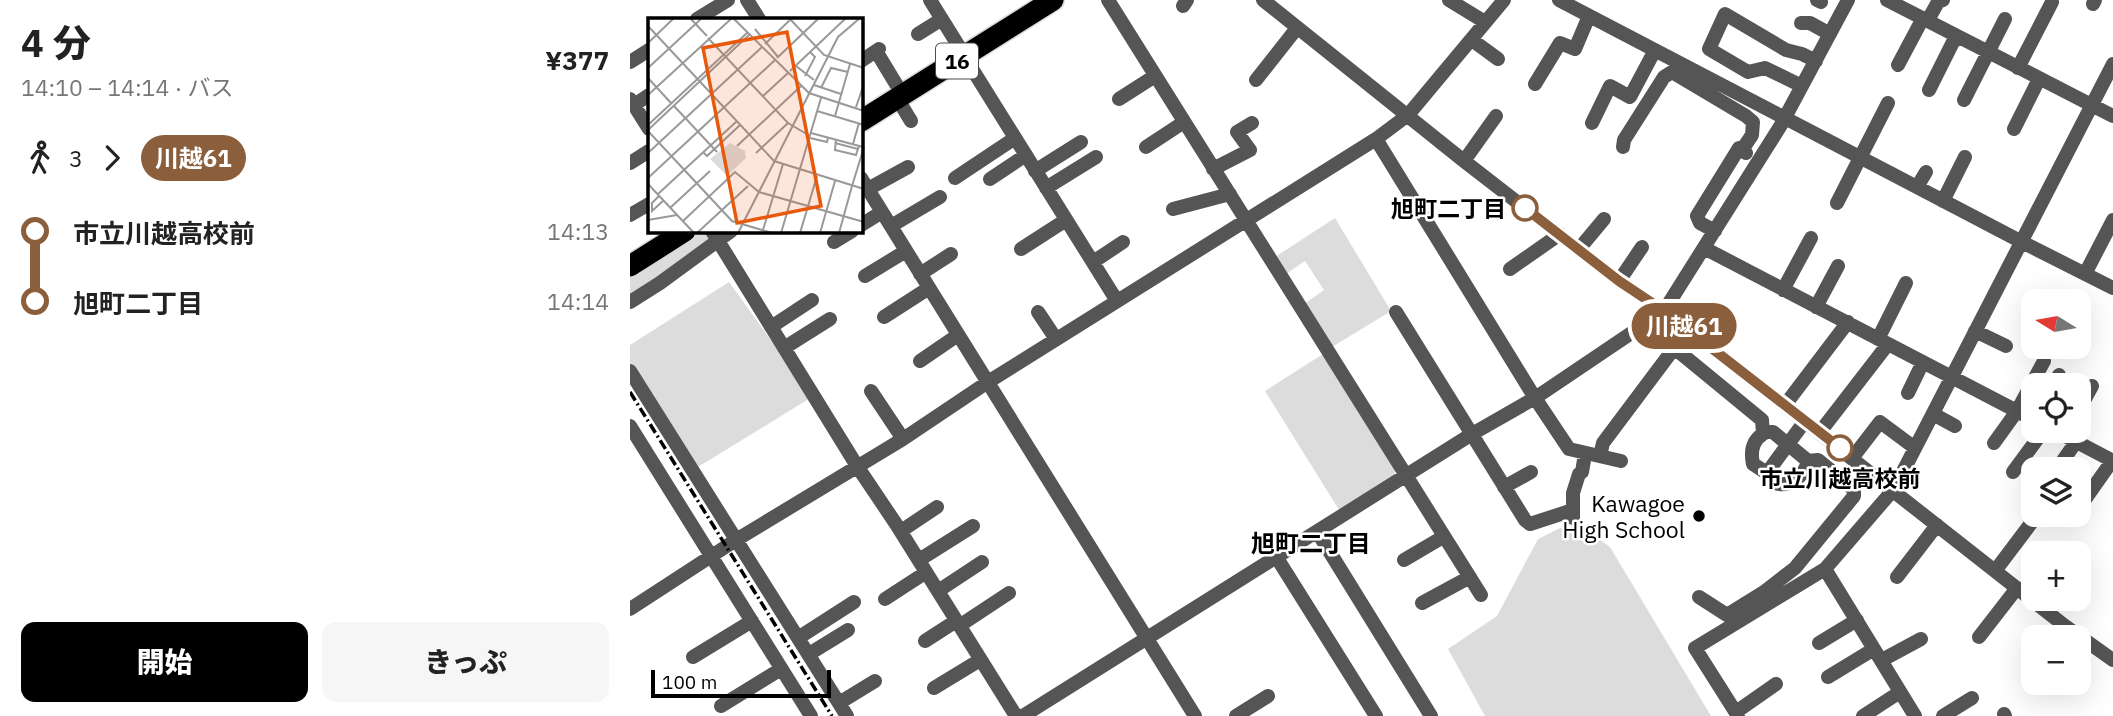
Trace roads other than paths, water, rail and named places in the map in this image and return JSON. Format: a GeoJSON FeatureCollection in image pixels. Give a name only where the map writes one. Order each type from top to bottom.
{"type":"FeatureCollection","features":[{"type":"Feature","properties":{"kind":"highway","name":"16"},"geometry":{"type":"LineString","coordinates":[[961,51],[1028,0]]}},
{"type":"Feature","properties":{"kind":"highway","name":"16"},"geometry":{"type":"LineString","coordinates":[[863,105],[896,91],[1053,0]]}},
{"type":"Feature","properties":{"kind":"highway","name":"16"},"geometry":{"type":"LineString","coordinates":[[863,119],[896,91]]}},
{"type":"Feature","properties":{"kind":"highway"},"geometry":{"type":"LineString","coordinates":[[630,251],[659,233]]}},
{"type":"Feature","properties":{"kind":"highway"},"geometry":{"type":"LineString","coordinates":[[630,266],[682,233]]}},
{"type":"Feature","properties":{"kind":"street"},"geometry":{"type":"LineString","coordinates":[[699,18],[728,0]]}},
{"type":"Feature","properties":{"kind":"street"},"geometry":{"type":"LineString","coordinates":[[747,0],[759,18]]}},
{"type":"Feature","properties":{"kind":"street"},"geometry":{"type":"LineString","coordinates":[[930,0],[1116,301]]}},
{"type":"Feature","properties":{"kind":"street"},"geometry":{"type":"LineString","coordinates":[[1108,0],[1481,595]]}},
{"type":"Feature","properties":{"kind":"street"},"geometry":{"type":"LineString","coordinates":[[1263,0],[1464,161],[1619,281],[1664,311],[2017,588],[2052,606],[2059,625]]}},
{"type":"Feature","properties":{"kind":"street"},"geometry":{"type":"LineString","coordinates":[[1449,0],[1485,22]]}},
{"type":"Feature","properties":{"kind":"street"},"geometry":{"type":"LineString","coordinates":[[630,609],[710,556],[903,439],[988,382],[1376,139],[1408,116],[1504,0]]}},
{"type":"Feature","properties":{"kind":"street"},"geometry":{"type":"LineString","coordinates":[[1023,716],[1472,434],[1535,398],[1664,311],[1786,118],[1848,0]]}},
{"type":"Feature","properties":{"kind":"street"},"geometry":{"type":"LineString","coordinates":[[1887,0],[2113,116]]}},
{"type":"Feature","properties":{"kind":"street"},"geometry":{"type":"LineString","coordinates":[[1898,65],[1925,19],[1938,2],[1943,0]]}},
{"type":"Feature","properties":{"kind":"street"},"geometry":{"type":"LineString","coordinates":[[1564,1],[2113,288]]}},
{"type":"Feature","properties":{"kind":"street"},"geometry":{"type":"LineString","coordinates":[[2018,68],[2052,2]]}},
{"type":"Feature","properties":{"kind":"street"},"geometry":{"type":"LineString","coordinates":[[1802,86],[1765,68],[1748,72],[1709,49],[1725,15],[1786,50],[1816,61]]}},
{"type":"Feature","properties":{"kind":"street"},"geometry":{"type":"LineString","coordinates":[[1535,85],[1560,43],[1575,49],[1589,16]]}},
{"type":"Feature","properties":{"kind":"street"},"geometry":{"type":"LineString","coordinates":[[918,34],[942,19]]}},
{"type":"Feature","properties":{"kind":"street"},"geometry":{"type":"LineString","coordinates":[[1964,100],[2005,19]]}},
{"type":"Feature","properties":{"kind":"street"},"geometry":{"type":"LineString","coordinates":[[1808,21],[1830,34]]}},
{"type":"Feature","properties":{"kind":"street"},"geometry":{"type":"LineString","coordinates":[[1256,80],[1297,27]]}},
{"type":"Feature","properties":{"kind":"street"},"geometry":{"type":"LineString","coordinates":[[1929,90],[1956,36]]}},
{"type":"Feature","properties":{"kind":"street"},"geometry":{"type":"LineString","coordinates":[[1472,40],[1498,59]]}},
{"type":"Feature","properties":{"kind":"street"},"geometry":{"type":"LineString","coordinates":[[863,60],[877,50],[911,121]]}},
{"type":"Feature","properties":{"kind":"street"},"geometry":{"type":"LineString","coordinates":[[1592,123],[1610,86],[1630,97],[1655,50]]}},
{"type":"Feature","properties":{"kind":"street"},"geometry":{"type":"LineString","coordinates":[[630,62],[648,51]]}},
{"type":"Feature","properties":{"kind":"street"},"geometry":{"type":"LineString","coordinates":[[1776,684],[1737,714],[1695,648],[1825,569],[1894,489],[2113,64]]}},
{"type":"Feature","properties":{"kind":"street"},"geometry":{"type":"LineString","coordinates":[[1623,147],[1624,139],[1667,74],[1672,72],[1753,122],[1752,135],[1697,216],[1700,223],[1715,231]]}},
{"type":"Feature","properties":{"kind":"street"},"geometry":{"type":"LineString","coordinates":[[1119,99],[1155,76]]}},
{"type":"Feature","properties":{"kind":"street"},"geometry":{"type":"LineString","coordinates":[[2014,128],[2039,79]]}},
{"type":"Feature","properties":{"kind":"street"},"geometry":{"type":"LineString","coordinates":[[1662,95],[1674,80],[1742,121],[1746,125],[1746,131],[1740,149]]}},
{"type":"Feature","properties":{"kind":"street"},"geometry":{"type":"LineString","coordinates":[[640,117],[648,97]]}},
{"type":"Feature","properties":{"kind":"street"},"geometry":{"type":"LineString","coordinates":[[1837,203],[1888,103]]}},
{"type":"Feature","properties":{"kind":"street"},"geometry":{"type":"LineString","coordinates":[[1464,161],[1496,116]]}},
{"type":"Feature","properties":{"kind":"street"},"geometry":{"type":"LineString","coordinates":[[1146,147],[1184,122]]}},
{"type":"Feature","properties":{"kind":"street"},"geometry":{"type":"LineString","coordinates":[[1213,169],[1250,150],[1237,132],[1252,123]]}},
{"type":"Feature","properties":{"kind":"street"},"geometry":{"type":"LineString","coordinates":[[955,178],[1015,138]]}},
{"type":"Feature","properties":{"kind":"street"},"geometry":{"type":"LineString","coordinates":[[1376,139],[1569,449],[1621,461]]}},
{"type":"Feature","properties":{"kind":"street"},"geometry":{"type":"LineString","coordinates":[[1035,171],[1081,142]]}},
{"type":"Feature","properties":{"kind":"street"},"geometry":{"type":"LineString","coordinates":[[1740,149],[1759,161]]}},
{"type":"Feature","properties":{"kind":"street"},"geometry":{"type":"LineString","coordinates":[[630,163],[648,152]]}},
{"type":"Feature","properties":{"kind":"street"},"geometry":{"type":"LineString","coordinates":[[990,179],[1026,155]]}},
{"type":"Feature","properties":{"kind":"street"},"geometry":{"type":"LineString","coordinates":[[1943,201],[1965,156]]}},
{"type":"Feature","properties":{"kind":"street"},"geometry":{"type":"LineString","coordinates":[[1046,188],[1096,157]]}},
{"type":"Feature","properties":{"kind":"street"},"geometry":{"type":"LineString","coordinates":[[908,167],[865,184],[1195,716]]}},
{"type":"Feature","properties":{"kind":"street"},"geometry":{"type":"LineString","coordinates":[[1917,187],[1926,172]]}},
{"type":"Feature","properties":{"kind":"street"},"geometry":{"type":"LineString","coordinates":[[1173,209],[1230,194]]}},
{"type":"Feature","properties":{"kind":"street"},"geometry":{"type":"LineString","coordinates":[[891,226],[940,197]]}},
{"type":"Feature","properties":{"kind":"street"},"geometry":{"type":"LineString","coordinates":[[630,215],[648,205]]}},
{"type":"Feature","properties":{"kind":"street"},"geometry":{"type":"LineString","coordinates":[[863,224],[882,212]]}},
{"type":"Feature","properties":{"kind":"street"},"geometry":{"type":"LineString","coordinates":[[1579,249],[1604,219]]}},
{"type":"Feature","properties":{"kind":"street"},"geometry":{"type":"LineString","coordinates":[[1021,249],[1066,220]]}},
{"type":"Feature","properties":{"kind":"street"},"geometry":{"type":"LineString","coordinates":[[2085,274],[2113,220]]}},
{"type":"Feature","properties":{"kind":"street"},"geometry":{"type":"LineString","coordinates":[[834,242],[849,233]]}},
{"type":"Feature","properties":{"kind":"street"},"geometry":{"type":"LineString","coordinates":[[1510,269],[1560,234]]}},
{"type":"Feature","properties":{"kind":"street"},"geometry":{"type":"LineString","coordinates":[[630,302],[715,236],[1016,716]]}},
{"type":"Feature","properties":{"kind":"street"},"geometry":{"type":"LineString","coordinates":[[1783,290],[1811,238]]}},
{"type":"Feature","properties":{"kind":"street"},"geometry":{"type":"LineString","coordinates":[[1093,262],[1123,242]]}},
{"type":"Feature","properties":{"kind":"street"},"geometry":{"type":"LineString","coordinates":[[1619,281],[1642,247]]}},
{"type":"Feature","properties":{"kind":"street"},"geometry":{"type":"LineString","coordinates":[[1704,248],[2021,413]]}},
{"type":"Feature","properties":{"kind":"street"},"geometry":{"type":"LineString","coordinates":[[865,276],[906,251]]}},
{"type":"Feature","properties":{"kind":"street"},"geometry":{"type":"LineString","coordinates":[[920,274],[951,254]]}},
{"type":"Feature","properties":{"kind":"street"},"geometry":{"type":"LineString","coordinates":[[1816,307],[1838,266]]}},
{"type":"Feature","properties":{"kind":"street"},"geometry":{"type":"LineString","coordinates":[[1820,432],[1883,342],[1906,283]]}},
{"type":"Feature","properties":{"kind":"street"},"geometry":{"type":"LineString","coordinates":[[884,317],[929,288]]}},
{"type":"Feature","properties":{"kind":"street"},"geometry":{"type":"LineString","coordinates":[[771,327],[812,300]]}},
{"type":"Feature","properties":{"kind":"street"},"geometry":{"type":"LineString","coordinates":[[1038,312],[1056,339]]}},
{"type":"Feature","properties":{"kind":"street"},"geometry":{"type":"LineString","coordinates":[[1396,313],[1504,487],[1530,524],[1573,514],[1573,493],[1579,474],[1672,351],[1678,351],[1762,420],[1763,433],[1751,452],[1753,464],[1767,473],[1775,483],[1793,483],[1808,465],[1808,461]]}},
{"type":"Feature","properties":{"kind":"street"},"geometry":{"type":"LineString","coordinates":[[784,348],[830,319]]}},
{"type":"Feature","properties":{"kind":"street"},"geometry":{"type":"LineString","coordinates":[[1785,405],[1848,321]]}},
{"type":"Feature","properties":{"kind":"street"},"geometry":{"type":"LineString","coordinates":[[1975,331],[2006,346]]}},
{"type":"Feature","properties":{"kind":"street"},"geometry":{"type":"LineString","coordinates":[[920,361],[958,335]]}},
{"type":"Feature","properties":{"kind":"street"},"geometry":{"type":"LineString","coordinates":[[1994,443],[2017,411],[2044,360]]}},
{"type":"Feature","properties":{"kind":"street"},"geometry":{"type":"LineString","coordinates":[[1908,393],[1923,362]]}},
{"type":"Feature","properties":{"kind":"street"},"geometry":{"type":"LineString","coordinates":[[630,371],[843,710],[875,681]]}},
{"type":"Feature","properties":{"kind":"street"},"geometry":{"type":"LineString","coordinates":[[871,391],[903,439]]}},
{"type":"Feature","properties":{"kind":"street"},"geometry":{"type":"LineString","coordinates":[[1933,414],[1955,426]]}},
{"type":"Feature","properties":{"kind":"street"},"geometry":{"type":"LineString","coordinates":[[1767,473],[1805,421]]}},
{"type":"Feature","properties":{"kind":"street"},"geometry":{"type":"LineString","coordinates":[[1853,457],[1880,422],[1915,448]]}},
{"type":"Feature","properties":{"kind":"street"},"geometry":{"type":"LineString","coordinates":[[630,426],[811,716]]}},
{"type":"Feature","properties":{"kind":"street"},"geometry":{"type":"LineString","coordinates":[[1699,597],[1727,615],[1764,592],[1796,568],[1854,496],[1851,487],[1818,460],[1808,461],[1773,432],[1763,433]]}},
{"type":"Feature","properties":{"kind":"street"},"geometry":{"type":"LineString","coordinates":[[2013,472],[2034,443]]}},
{"type":"Feature","properties":{"kind":"street"},"geometry":{"type":"LineString","coordinates":[[2083,443],[2111,456],[2091,489]]}},
{"type":"Feature","properties":{"kind":"street"},"geometry":{"type":"LineString","coordinates":[[630,457],[644,449]]}},
{"type":"Feature","properties":{"kind":"street"},"geometry":{"type":"LineString","coordinates":[[1504,487],[1531,472]]}},
{"type":"Feature","properties":{"kind":"street"},"geometry":{"type":"LineString","coordinates":[[901,531],[937,507]]}},
{"type":"Feature","properties":{"kind":"street"},"geometry":{"type":"LineString","coordinates":[[1898,577],[1937,525]]}},
{"type":"Feature","properties":{"kind":"street"},"geometry":{"type":"LineString","coordinates":[[885,599],[973,526]]}},
{"type":"Feature","properties":{"kind":"street"},"geometry":{"type":"LineString","coordinates":[[1995,571],[2028,527]]}},
{"type":"Feature","properties":{"kind":"street"},"geometry":{"type":"LineString","coordinates":[[1318,533],[1431,716]]}},
{"type":"Feature","properties":{"kind":"street"},"geometry":{"type":"LineString","coordinates":[[1404,560],[1443,537]]}},
{"type":"Feature","properties":{"kind":"street"},"geometry":{"type":"LineString","coordinates":[[1277,558],[1376,716]]}},
{"type":"Feature","properties":{"kind":"street"},"geometry":{"type":"LineString","coordinates":[[938,591],[982,562]]}},
{"type":"Feature","properties":{"kind":"street"},"geometry":{"type":"LineString","coordinates":[[1825,569],[1915,716]]}},
{"type":"Feature","properties":{"kind":"street"},"geometry":{"type":"LineString","coordinates":[[1422,603],[1470,577]]}},
{"type":"Feature","properties":{"kind":"street"},"geometry":{"type":"LineString","coordinates":[[1979,637],[2017,588]]}},
{"type":"Feature","properties":{"kind":"street"},"geometry":{"type":"LineString","coordinates":[[925,641],[1009,593]]}},
{"type":"Feature","properties":{"kind":"street"},"geometry":{"type":"LineString","coordinates":[[798,638],[854,602]]}},
{"type":"Feature","properties":{"kind":"street"},"geometry":{"type":"LineString","coordinates":[[1819,643],[1857,620]]}},
{"type":"Feature","properties":{"kind":"street"},"geometry":{"type":"LineString","coordinates":[[693,657],[752,621]]}},
{"type":"Feature","properties":{"kind":"street"},"geometry":{"type":"LineString","coordinates":[[808,654],[848,630]]}},
{"type":"Feature","properties":{"kind":"street"},"geometry":{"type":"LineString","coordinates":[[1828,677],[1921,639]]}},
{"type":"Feature","properties":{"kind":"street"},"geometry":{"type":"LineString","coordinates":[[2091,648],[2113,660]]}},
{"type":"Feature","properties":{"kind":"street"},"geometry":{"type":"LineString","coordinates":[[934,688],[979,660]]}},
{"type":"Feature","properties":{"kind":"street"},"geometry":{"type":"LineString","coordinates":[[721,706],[781,669]]}},
{"type":"Feature","properties":{"kind":"street"},"geometry":{"type":"LineString","coordinates":[[1863,716],[1900,692]]}},
{"type":"Feature","properties":{"kind":"street"},"geometry":{"type":"LineString","coordinates":[[1236,716],[1268,696]]}},
{"type":"Feature","properties":{"kind":"street"},"geometry":{"type":"LineString","coordinates":[[1943,716],[1972,698]]}},
{"type":"Feature","properties":{"kind":"railway"},"geometry":{"type":"LineString","coordinates":[[630,392],[832,716]]}},
{"type":"Feature","properties":{"kind":"place","name":"旭町二丁目"},"geometry":{"type":"Point","coordinates":[1525,208]}},
{"type":"Feature","properties":{"kind":"place","name":"市立川越高校前"},"geometry":{"type":"Point","coordinates":[1840,448]}},
{"type":"Feature","properties":{"kind":"place","name":"Kawagoe High School"},"geometry":{"type":"Point","coordinates":[1699,516]}},
{"type":"Feature","properties":{"kind":"district","name":"旭町二丁目"},"geometry":{"type":"Point","coordinates":[1311,543]}}]}
